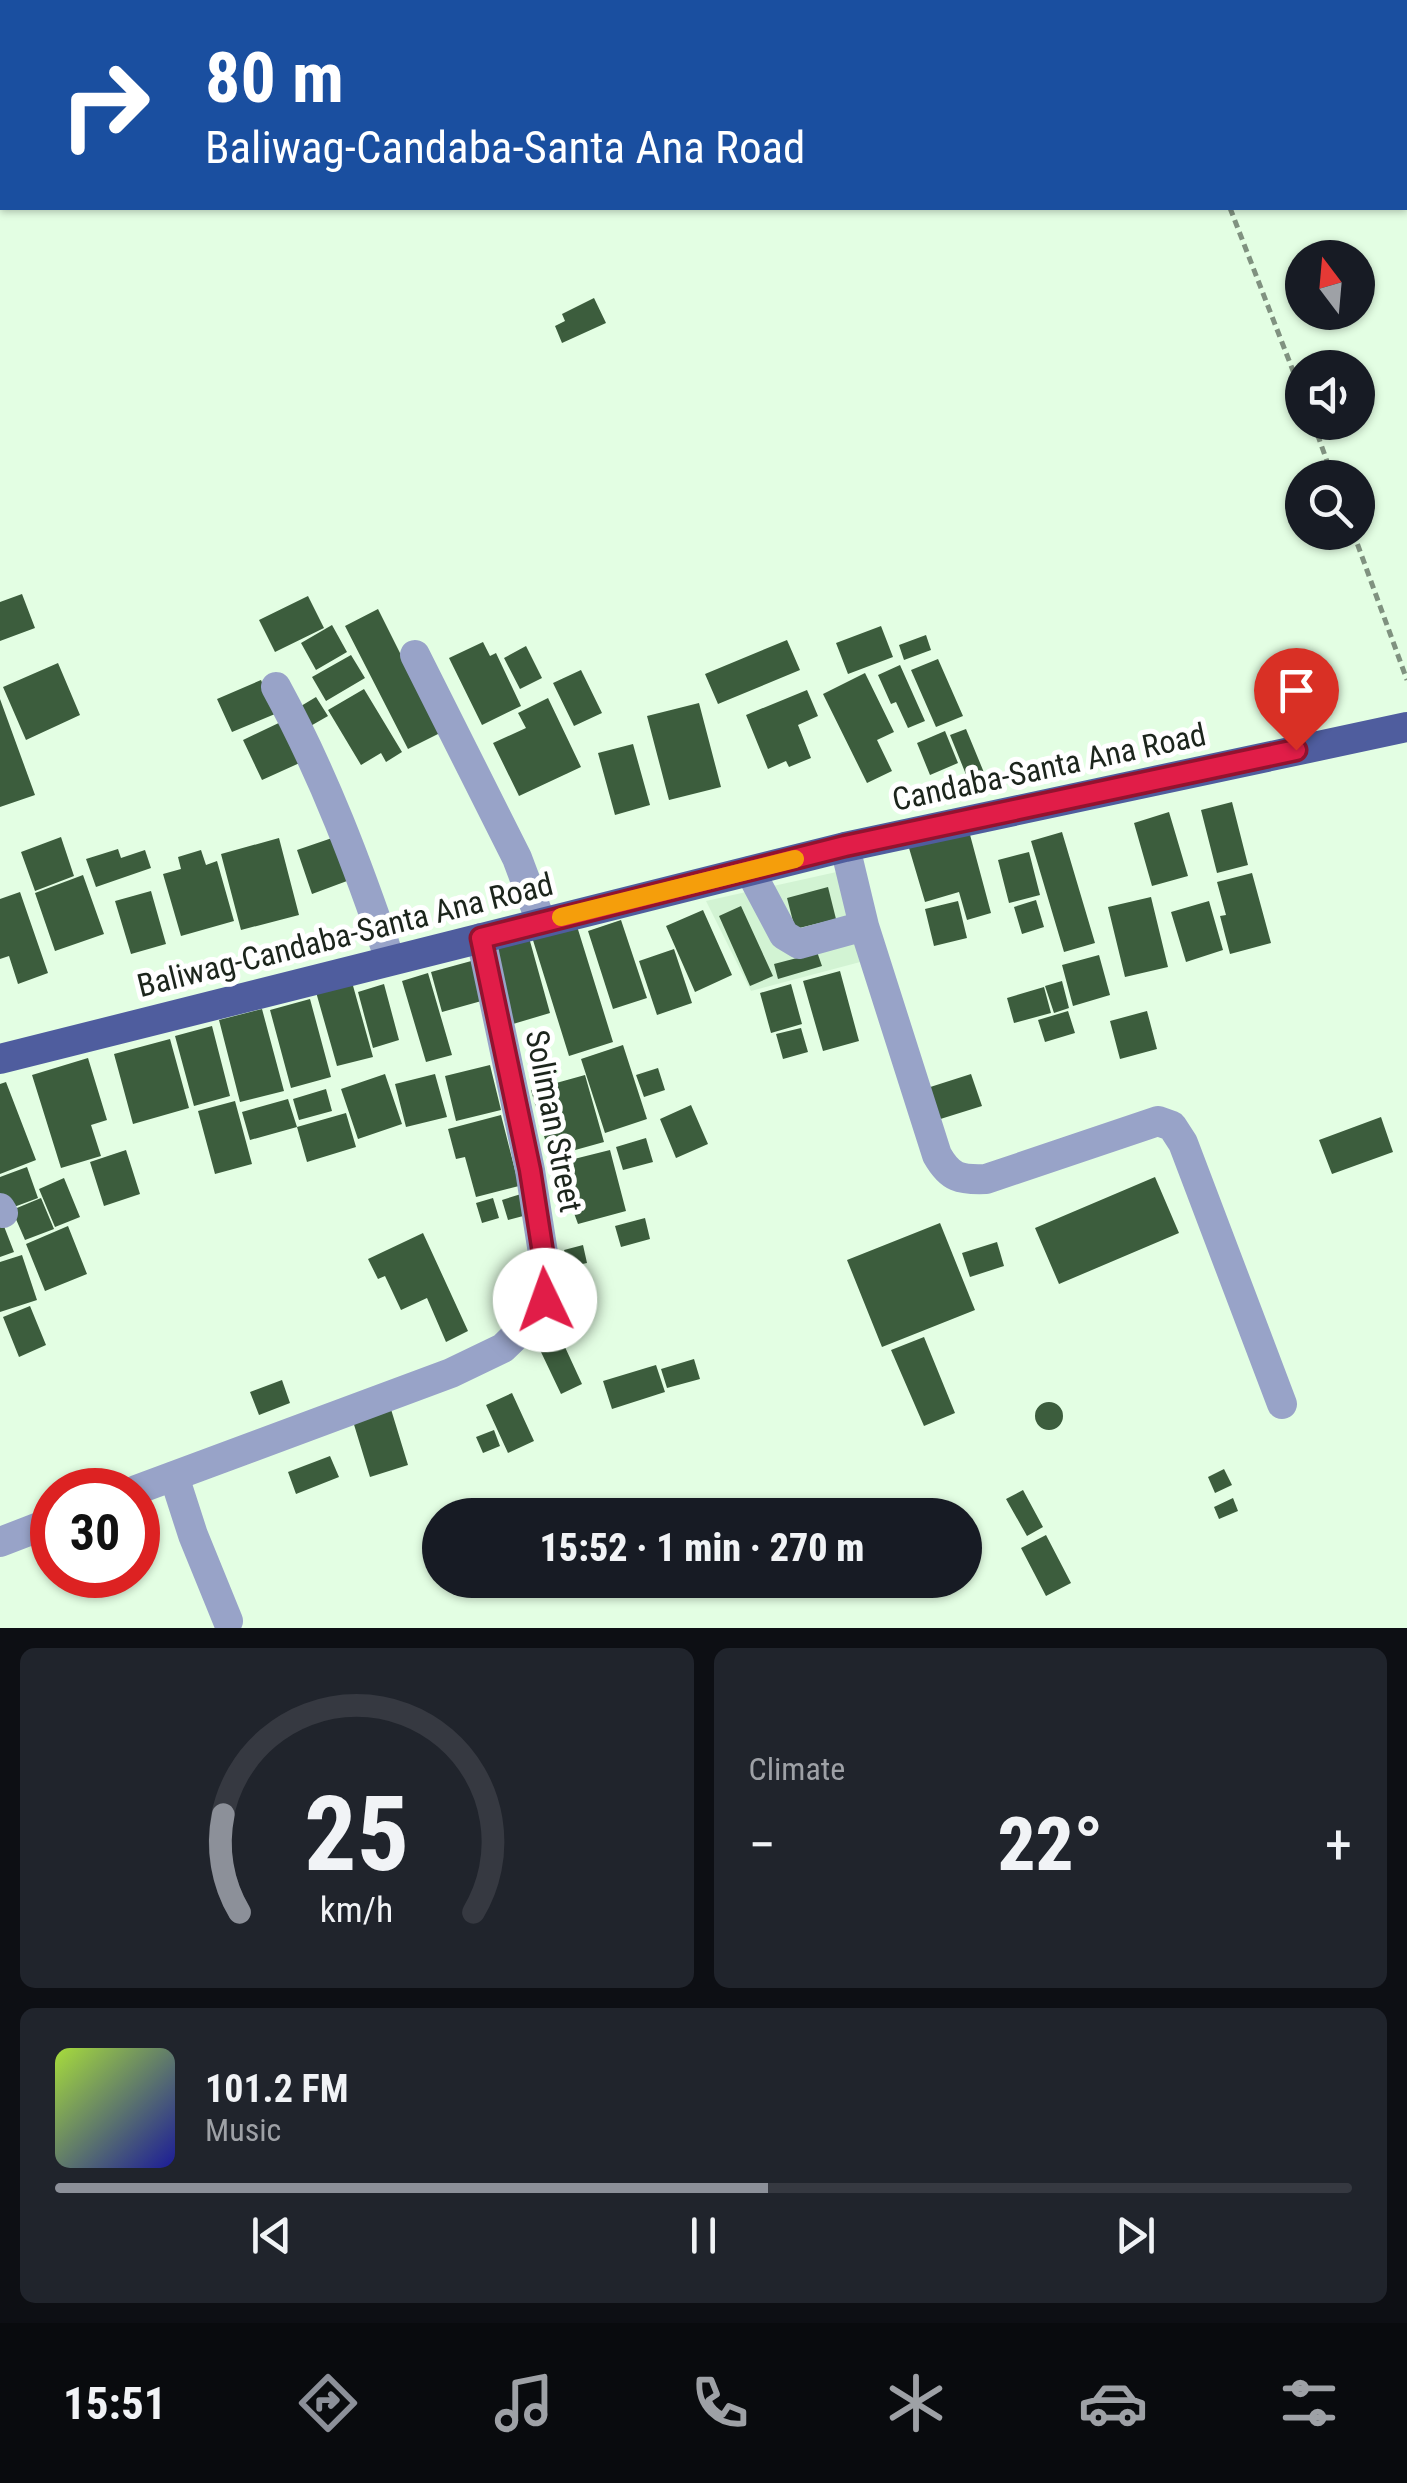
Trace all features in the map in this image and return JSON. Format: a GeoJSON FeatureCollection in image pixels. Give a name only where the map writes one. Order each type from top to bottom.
{"type":"FeatureCollection","features":[{"type":"Feature","properties":{"kind":"main road","name":"Candaba-Santa Ana Road"},"geometry":{"type":"LineString","coordinates":[[707,880],[845,846],[1407,727]]}},
{"type":"Feature","properties":{"kind":"main road","name":"Baliwag-Candaba-Santa Ana Road"},"geometry":{"type":"LineString","coordinates":[[0,1059],[707,880]]}},
{"type":"Feature","properties":{"kind":"street"},"geometry":{"type":"LineString","coordinates":[[415,655],[516,858],[541,922]]}},
{"type":"Feature","properties":{"kind":"street"},"geometry":{"type":"LineString","coordinates":[[276,687],[305,740],[350,842],[390,960]]}},
{"type":"Feature","properties":{"kind":"street"},"geometry":{"type":"LineString","coordinates":[[845,846],[864,926],[937,1155],[946,1171],[961,1180],[986,1179],[1158,1121],[1172,1126],[1183,1143],[1282,1404]]}},
{"type":"Feature","properties":{"kind":"street"},"geometry":{"type":"LineString","coordinates":[[750,871],[791,942],[799,944],[864,926]]}},
{"type":"Feature","properties":{"kind":"street","name":"Soliman Street"},"geometry":{"type":"LineString","coordinates":[[174,1476],[451,1373],[503,1348],[537,1315],[548,1285],[527,1155],[481,938]]}},
{"type":"Feature","properties":{"kind":"street"},"geometry":{"type":"LineString","coordinates":[[160,1481],[174,1476],[228,1621]]}},
{"type":"Feature","properties":{"kind":"street"},"geometry":{"type":"LineString","coordinates":[[0,1542],[30,1530]]}},
{"type":"Feature","properties":{"kind":"path"},"geometry":{"type":"LineString","coordinates":[[1231,210],[1285,350]]}},
{"type":"Feature","properties":{"kind":"path"},"geometry":{"type":"LineString","coordinates":[[1360,550],[1407,680]]}},
{"type":"Feature","properties":{"kind":"shaded area"},"geometry":{"type":"Polygon","coordinates":[[[841,871],[864,961],[751,991],[706,901],[841,871]]]}},
{"type":"Feature","properties":{"kind":"building"},"geometry":{"type":"Polygon","coordinates":[[[594,298],[606,323],[562,343],[555,326],[565,321],[562,314],[594,298]]]}},
{"type":"Feature","properties":{"kind":"building"},"geometry":{"type":"Polygon","coordinates":[[[22,594],[35,628],[0,641],[0,602],[22,594]]]}},
{"type":"Feature","properties":{"kind":"building"},"geometry":{"type":"Polygon","coordinates":[[[308,596],[324,628],[275,652],[259,620],[308,596]]]}},
{"type":"Feature","properties":{"kind":"building"},"geometry":{"type":"Polygon","coordinates":[[[378,609],[440,733],[408,749],[345,626],[378,609]]]}},
{"type":"Feature","properties":{"kind":"building"},"geometry":{"type":"Polygon","coordinates":[[[332,625],[347,652],[316,670],[301,643],[332,625]]]}},
{"type":"Feature","properties":{"kind":"building"},"geometry":{"type":"Polygon","coordinates":[[[881,626],[893,657],[848,674],[836,643],[881,626]]]}},
{"type":"Feature","properties":{"kind":"building"},"geometry":{"type":"Polygon","coordinates":[[[926,635],[931,650],[904,660],[899,645],[926,635]]]}},
{"type":"Feature","properties":{"kind":"building"},"geometry":{"type":"Polygon","coordinates":[[[787,640],[800,670],[718,704],[705,674],[787,640]]]}},
{"type":"Feature","properties":{"kind":"building"},"geometry":{"type":"Polygon","coordinates":[[[483,642],[490,656],[496,653],[521,706],[482,725],[449,658],[483,642]]]}},
{"type":"Feature","properties":{"kind":"building"},"geometry":{"type":"Polygon","coordinates":[[[526,646],[542,678],[520,689],[504,658],[526,646]]]}},
{"type":"Feature","properties":{"kind":"building"},"geometry":{"type":"Polygon","coordinates":[[[351,655],[365,678],[326,701],[312,677],[351,655]]]}},
{"type":"Feature","properties":{"kind":"building"},"geometry":{"type":"Polygon","coordinates":[[[938,659],[963,716],[936,727],[911,670],[938,659]]]}},
{"type":"Feature","properties":{"kind":"building"},"geometry":{"type":"Polygon","coordinates":[[[58,663],[80,715],[26,740],[3,687],[58,663]]]}},
{"type":"Feature","properties":{"kind":"building"},"geometry":{"type":"Polygon","coordinates":[[[900,665],[925,721],[908,728],[878,675],[900,665]]]}},
{"type":"Feature","properties":{"kind":"building"},"geometry":{"type":"Polygon","coordinates":[[[581,670],[602,713],[574,726],[553,683],[581,670]]]}},
{"type":"Feature","properties":{"kind":"building"},"geometry":{"type":"Polygon","coordinates":[[[865,673],[894,732],[877,740],[892,771],[867,783],[823,694],[865,673]]]}},
{"type":"Feature","properties":{"kind":"building"},"geometry":{"type":"Polygon","coordinates":[[[261,680],[275,714],[232,732],[217,699],[261,680]]]}},
{"type":"Feature","properties":{"kind":"building"},"geometry":{"type":"Polygon","coordinates":[[[364,689],[402,752],[386,762],[381,753],[361,765],[328,710],[364,689]]]}},
{"type":"Feature","properties":{"kind":"building"},"geometry":{"type":"Polygon","coordinates":[[[807,690],[818,716],[798,725],[811,758],[789,767],[786,761],[768,769],[746,715],[807,690]]]}},
{"type":"Feature","properties":{"kind":"building"},"geometry":{"type":"Polygon","coordinates":[[[316,697],[328,716],[307,728],[296,709],[316,697]]]}},
{"type":"Feature","properties":{"kind":"building"},"geometry":{"type":"Polygon","coordinates":[[[548,698],[581,767],[519,796],[493,743],[526,728],[518,713],[548,698]]]}},
{"type":"Feature","properties":{"kind":"building"},"geometry":{"type":"Polygon","coordinates":[[[0,699],[35,795],[0,807],[0,699]]]}},
{"type":"Feature","properties":{"kind":"building"},"geometry":{"type":"Polygon","coordinates":[[[699,703],[721,787],[669,800],[647,716],[699,703]]]}},
{"type":"Feature","properties":{"kind":"building"},"geometry":{"type":"Polygon","coordinates":[[[285,720],[304,761],[262,780],[243,740],[285,720]]]}},
{"type":"Feature","properties":{"kind":"building"},"geometry":{"type":"Polygon","coordinates":[[[966,729],[985,775],[969,782],[950,735],[966,729]]]}},
{"type":"Feature","properties":{"kind":"building"},"geometry":{"type":"Polygon","coordinates":[[[945,731],[958,763],[930,775],[917,743],[945,731]]]}},
{"type":"Feature","properties":{"kind":"building"},"geometry":{"type":"Polygon","coordinates":[[[633,744],[650,805],[615,815],[598,753],[633,744]]]}},
{"type":"Feature","properties":{"kind":"building"},"geometry":{"type":"Polygon","coordinates":[[[1232,802],[1248,865],[1217,873],[1201,810],[1232,802]]]}},
{"type":"Feature","properties":{"kind":"building"},"geometry":{"type":"Polygon","coordinates":[[[1169,812],[1188,876],[1152,886],[1134,823],[1169,812]]]}},
{"type":"Feature","properties":{"kind":"building"},"geometry":{"type":"Polygon","coordinates":[[[969,831],[991,913],[967,920],[959,892],[925,902],[909,848],[969,831]]]}},
{"type":"Feature","properties":{"kind":"building"},"geometry":{"type":"Polygon","coordinates":[[[1062,832],[1095,943],[1064,952],[1031,841],[1062,832]]]}},
{"type":"Feature","properties":{"kind":"building"},"geometry":{"type":"Polygon","coordinates":[[[61,837],[74,876],[35,891],[21,852],[61,837]]]}},
{"type":"Feature","properties":{"kind":"building"},"geometry":{"type":"Polygon","coordinates":[[[279,838],[299,915],[241,930],[221,854],[279,838]]]}},
{"type":"Feature","properties":{"kind":"building"},"geometry":{"type":"Polygon","coordinates":[[[332,838],[347,881],[312,894],[297,850],[332,838]]]}},
{"type":"Feature","properties":{"kind":"building"},"geometry":{"type":"Polygon","coordinates":[[[118,849],[121,858],[145,850],[151,868],[96,887],[86,859],[118,849]]]}},
{"type":"Feature","properties":{"kind":"building"},"geometry":{"type":"Polygon","coordinates":[[[201,850],[206,865],[217,861],[234,921],[181,936],[163,874],[181,869],[178,857],[201,850]]]}},
{"type":"Feature","properties":{"kind":"building"},"geometry":{"type":"Polygon","coordinates":[[[1029,852],[1040,895],[1009,903],[998,860],[1029,852]]]}},
{"type":"Feature","properties":{"kind":"building"},"geometry":{"type":"Polygon","coordinates":[[[1252,873],[1271,943],[1230,954],[1220,916],[1226,915],[1217,882],[1252,873]]]}},
{"type":"Feature","properties":{"kind":"building"},"geometry":{"type":"Polygon","coordinates":[[[83,875],[104,934],[55,951],[35,893],[83,875]]]}},
{"type":"Feature","properties":{"kind":"building"},"geometry":{"type":"Polygon","coordinates":[[[828,887],[836,919],[795,929],[787,898],[828,887]]]}},
{"type":"Feature","properties":{"kind":"building"},"geometry":{"type":"Polygon","coordinates":[[[151,891],[166,944],[131,954],[115,901],[151,891]]]}},
{"type":"Feature","properties":{"kind":"building"},"geometry":{"type":"Polygon","coordinates":[[[20,892],[48,973],[18,984],[9,956],[0,959],[0,899],[20,892]]]}},
{"type":"Feature","properties":{"kind":"building"},"geometry":{"type":"Polygon","coordinates":[[[1151,897],[1168,967],[1125,977],[1108,907],[1151,897]]]}},
{"type":"Feature","properties":{"kind":"building"},"geometry":{"type":"Polygon","coordinates":[[[1036,900],[1044,927],[1022,934],[1014,907],[1036,900]]]}},
{"type":"Feature","properties":{"kind":"building"},"geometry":{"type":"Polygon","coordinates":[[[958,901],[967,938],[934,946],[925,909],[958,901]]]}},
{"type":"Feature","properties":{"kind":"building"},"geometry":{"type":"Polygon","coordinates":[[[1209,901],[1223,950],[1186,962],[1171,912],[1209,901]]]}},
{"type":"Feature","properties":{"kind":"building"},"geometry":{"type":"Polygon","coordinates":[[[741,906],[773,976],[750,986],[719,916],[741,906]]]}},
{"type":"Feature","properties":{"kind":"building"},"geometry":{"type":"Polygon","coordinates":[[[703,910],[732,975],[695,992],[666,926],[703,910]]]}},
{"type":"Feature","properties":{"kind":"building"},"geometry":{"type":"Polygon","coordinates":[[[621,920],[647,998],[613,1009],[588,931],[621,920]]]}},
{"type":"Feature","properties":{"kind":"building"},"geometry":{"type":"Polygon","coordinates":[[[576,923],[613,1042],[569,1056],[532,937],[576,923]]]}},
{"type":"Feature","properties":{"kind":"building"},"geometry":{"type":"Polygon","coordinates":[[[528,934],[550,1013],[513,1024],[490,945],[528,934]]]}},
{"type":"Feature","properties":{"kind":"building"},"geometry":{"type":"Polygon","coordinates":[[[815,946],[822,966],[778,979],[774,964],[797,958],[815,946]]]}},
{"type":"Feature","properties":{"kind":"building"},"geometry":{"type":"Polygon","coordinates":[[[674,949],[692,1003],[657,1015],[639,961],[674,949]]]}},
{"type":"Feature","properties":{"kind":"building"},"geometry":{"type":"Polygon","coordinates":[[[1099,955],[1110,995],[1073,1006],[1062,965],[1099,955]]]}},
{"type":"Feature","properties":{"kind":"building"},"geometry":{"type":"Polygon","coordinates":[[[475,960],[485,1000],[442,1012],[431,972],[475,960]]]}},
{"type":"Feature","properties":{"kind":"building"},"geometry":{"type":"Polygon","coordinates":[[[840,971],[859,1041],[823,1051],[803,981],[840,971]]]}},
{"type":"Feature","properties":{"kind":"building"},"geometry":{"type":"Polygon","coordinates":[[[428,973],[452,1055],[426,1062],[402,981],[428,973]]]}},
{"type":"Feature","properties":{"kind":"building"},"geometry":{"type":"Polygon","coordinates":[[[350,975],[373,1057],[337,1066],[314,985],[350,975]]]}},
{"type":"Feature","properties":{"kind":"building"},"geometry":{"type":"Polygon","coordinates":[[[1062,981],[1069,1008],[1054,1013],[1045,986],[1062,981]]]}},
{"type":"Feature","properties":{"kind":"building"},"geometry":{"type":"Polygon","coordinates":[[[384,984],[399,1040],[373,1048],[358,992],[384,984]]]}},
{"type":"Feature","properties":{"kind":"building"},"geometry":{"type":"Polygon","coordinates":[[[791,984],[802,1024],[771,1033],[760,993],[791,984]]]}},
{"type":"Feature","properties":{"kind":"building"},"geometry":{"type":"Polygon","coordinates":[[[1044,987],[1051,1013],[1014,1023],[1007,998],[1044,987]]]}},
{"type":"Feature","properties":{"kind":"building"},"geometry":{"type":"Polygon","coordinates":[[[310,999],[331,1077],[291,1088],[270,1010],[310,999]]]}},
{"type":"Feature","properties":{"kind":"building"},"geometry":{"type":"Polygon","coordinates":[[[262,1009],[284,1091],[240,1102],[219,1020],[262,1009]]]}},
{"type":"Feature","properties":{"kind":"building"},"geometry":{"type":"Polygon","coordinates":[[[1068,1011],[1075,1033],[1045,1042],[1038,1020],[1068,1011]]]}},
{"type":"Feature","properties":{"kind":"building"},"geometry":{"type":"Polygon","coordinates":[[[1147,1011],[1157,1049],[1120,1059],[1110,1021],[1147,1011]]]}},
{"type":"Feature","properties":{"kind":"building"},"geometry":{"type":"Polygon","coordinates":[[[212,1026],[230,1096],[194,1106],[175,1036],[212,1026]]]}},
{"type":"Feature","properties":{"kind":"building"},"geometry":{"type":"Polygon","coordinates":[[[801,1028],[808,1052],[783,1059],[776,1034],[801,1028]]]}},
{"type":"Feature","properties":{"kind":"building"},"geometry":{"type":"Polygon","coordinates":[[[170,1039],[189,1108],[133,1124],[114,1054],[170,1039]]]}},
{"type":"Feature","properties":{"kind":"building"},"geometry":{"type":"Polygon","coordinates":[[[623,1045],[647,1119],[605,1133],[581,1059],[623,1045]]]}},
{"type":"Feature","properties":{"kind":"building"},"geometry":{"type":"Polygon","coordinates":[[[88,1058],[107,1120],[91,1125],[101,1156],[61,1168],[32,1075],[88,1058]]]}},
{"type":"Feature","properties":{"kind":"building"},"geometry":{"type":"Polygon","coordinates":[[[490,1065],[501,1110],[456,1121],[445,1076],[490,1065]]]}},
{"type":"Feature","properties":{"kind":"building"},"geometry":{"type":"Polygon","coordinates":[[[658,1068],[665,1090],[644,1097],[636,1075],[658,1068]]]}},
{"type":"Feature","properties":{"kind":"building"},"geometry":{"type":"Polygon","coordinates":[[[385,1074],[402,1124],[358,1139],[341,1089],[385,1074]]]}},
{"type":"Feature","properties":{"kind":"building"},"geometry":{"type":"Polygon","coordinates":[[[435,1074],[447,1117],[406,1127],[395,1084],[435,1074]]]}},
{"type":"Feature","properties":{"kind":"building"},"geometry":{"type":"Polygon","coordinates":[[[971,1074],[982,1106],[934,1121],[924,1089],[971,1074]]]}},
{"type":"Feature","properties":{"kind":"building"},"geometry":{"type":"Polygon","coordinates":[[[585,1075],[604,1142],[550,1157],[531,1090],[585,1075]]]}},
{"type":"Feature","properties":{"kind":"building"},"geometry":{"type":"Polygon","coordinates":[[[6,1082],[36,1160],[0,1174],[0,1084],[6,1082]]]}},
{"type":"Feature","properties":{"kind":"building"},"geometry":{"type":"Polygon","coordinates":[[[326,1089],[332,1111],[299,1120],[293,1099],[326,1089]]]}},
{"type":"Feature","properties":{"kind":"building"},"geometry":{"type":"Polygon","coordinates":[[[288,1099],[297,1127],[250,1140],[242,1112],[288,1099]]]}},
{"type":"Feature","properties":{"kind":"building"},"geometry":{"type":"Polygon","coordinates":[[[235,1101],[252,1164],[215,1174],[198,1111],[235,1101]]]}},
{"type":"Feature","properties":{"kind":"building"},"geometry":{"type":"Polygon","coordinates":[[[691,1105],[708,1144],[676,1158],[660,1119],[691,1105]]]}},
{"type":"Feature","properties":{"kind":"building"},"geometry":{"type":"Polygon","coordinates":[[[346,1113],[356,1147],[307,1162],[297,1127],[346,1113]]]}},
{"type":"Feature","properties":{"kind":"building"},"geometry":{"type":"Polygon","coordinates":[[[501,1115],[519,1186],[476,1197],[465,1157],[456,1159],[448,1129],[501,1115]]]}},
{"type":"Feature","properties":{"kind":"building"},"geometry":{"type":"Polygon","coordinates":[[[1381,1117],[1393,1152],[1332,1174],[1319,1140],[1381,1117]]]}},
{"type":"Feature","properties":{"kind":"building"},"geometry":{"type":"Polygon","coordinates":[[[646,1138],[653,1162],[623,1170],[616,1147],[646,1138]]]}},
{"type":"Feature","properties":{"kind":"building"},"geometry":{"type":"Polygon","coordinates":[[[126,1150],[140,1194],[104,1206],[90,1162],[126,1150]]]}},
{"type":"Feature","properties":{"kind":"building"},"geometry":{"type":"Polygon","coordinates":[[[610,1150],[626,1211],[578,1224],[559,1172],[564,1170],[562,1162],[610,1150]]]}},
{"type":"Feature","properties":{"kind":"building"},"geometry":{"type":"Polygon","coordinates":[[[27,1167],[38,1198],[6,1210],[0,1194],[0,1177],[27,1167]]]}},
{"type":"Feature","properties":{"kind":"building"},"geometry":{"type":"Polygon","coordinates":[[[1155,1177],[1179,1233],[1059,1284],[1035,1228],[1155,1177]]]}},
{"type":"Feature","properties":{"kind":"building"},"geometry":{"type":"Polygon","coordinates":[[[64,1178],[80,1217],[55,1227],[39,1189],[64,1178]]]}},
{"type":"Feature","properties":{"kind":"building"},"geometry":{"type":"Polygon","coordinates":[[[521,1194],[527,1215],[508,1220],[502,1200],[521,1194]]]}},
{"type":"Feature","properties":{"kind":"building"},"geometry":{"type":"Polygon","coordinates":[[[41,1198],[54,1229],[25,1240],[12,1210],[41,1198]]]}},
{"type":"Feature","properties":{"kind":"building"},"geometry":{"type":"Polygon","coordinates":[[[493,1198],[499,1218],[482,1223],[476,1203],[493,1198]]]}},
{"type":"Feature","properties":{"kind":"building"},"geometry":{"type":"Polygon","coordinates":[[[0,1216],[14,1252],[0,1257],[0,1216]]]}},
{"type":"Feature","properties":{"kind":"building"},"geometry":{"type":"Polygon","coordinates":[[[645,1218],[650,1239],[621,1247],[615,1226],[645,1218]]]}},
{"type":"Feature","properties":{"kind":"building"},"geometry":{"type":"Polygon","coordinates":[[[940,1223],[975,1310],[882,1347],[847,1260],[940,1223]]]}},
{"type":"Feature","properties":{"kind":"building"},"geometry":{"type":"Polygon","coordinates":[[[68,1226],[87,1274],[45,1291],[26,1244],[68,1226]]]}},
{"type":"Feature","properties":{"kind":"building"},"geometry":{"type":"Polygon","coordinates":[[[423,1233],[468,1331],[446,1342],[427,1298],[401,1310],[385,1276],[378,1279],[368,1259],[423,1233]]]}},
{"type":"Feature","properties":{"kind":"building"},"geometry":{"type":"Polygon","coordinates":[[[997,1242],[1004,1266],[970,1277],[962,1253],[997,1242]]]}},
{"type":"Feature","properties":{"kind":"building"},"geometry":{"type":"Polygon","coordinates":[[[583,1245],[587,1263],[569,1267],[564,1250],[583,1245]]]}},
{"type":"Feature","properties":{"kind":"building"},"geometry":{"type":"Polygon","coordinates":[[[22,1255],[37,1300],[0,1312],[0,1262],[22,1255]]]}},
{"type":"Feature","properties":{"kind":"building"},"geometry":{"type":"Polygon","coordinates":[[[30,1306],[46,1345],[19,1357],[3,1317],[30,1306]]]}},
{"type":"Feature","properties":{"kind":"building"},"geometry":{"type":"Polygon","coordinates":[[[553,1321],[582,1384],[561,1394],[531,1331],[553,1321]]]}},
{"type":"Feature","properties":{"kind":"building"},"geometry":{"type":"Polygon","coordinates":[[[924,1337],[955,1413],[924,1426],[891,1350],[924,1337]]]}},
{"type":"Feature","properties":{"kind":"building"},"geometry":{"type":"Polygon","coordinates":[[[694,1359],[700,1379],[667,1388],[661,1369],[694,1359]]]}},
{"type":"Feature","properties":{"kind":"building"},"geometry":{"type":"Polygon","coordinates":[[[656,1365],[665,1392],[612,1409],[603,1381],[656,1365]]]}},
{"type":"Feature","properties":{"kind":"building"},"geometry":{"type":"Polygon","coordinates":[[[282,1380],[290,1403],[259,1415],[250,1392],[282,1380]]]}},
{"type":"Feature","properties":{"kind":"building"},"geometry":{"type":"Polygon","coordinates":[[[512,1393],[534,1441],[508,1453],[486,1405],[512,1393]]]}},
{"type":"Feature","properties":{"kind":"building"},"geometry":{"type":"Polygon","coordinates":[[[1049,1402],[1059,1406],[1063,1416],[1059,1426],[1049,1430],[1039,1426],[1035,1416],[1039,1406],[1049,1402]]]}},
{"type":"Feature","properties":{"kind":"building"},"geometry":{"type":"Polygon","coordinates":[[[390,1406],[408,1465],[370,1477],[352,1418],[390,1406]]]}},
{"type":"Feature","properties":{"kind":"building"},"geometry":{"type":"Polygon","coordinates":[[[494,1430],[500,1446],[483,1453],[476,1437],[494,1430]]]}},
{"type":"Feature","properties":{"kind":"building"},"geometry":{"type":"Polygon","coordinates":[[[330,1456],[339,1477],[296,1494],[288,1472],[330,1456]]]}},
{"type":"Feature","properties":{"kind":"building"},"geometry":{"type":"Polygon","coordinates":[[[1224,1469],[1232,1485],[1215,1493],[1208,1477],[1224,1469]]]}},
{"type":"Feature","properties":{"kind":"building"},"geometry":{"type":"Polygon","coordinates":[[[1023,1490],[1043,1527],[1027,1536],[1006,1499],[1023,1490]]]}},
{"type":"Feature","properties":{"kind":"building"},"geometry":{"type":"Polygon","coordinates":[[[1233,1498],[1238,1511],[1219,1519],[1214,1507],[1233,1498]]]}},
{"type":"Feature","properties":{"kind":"building"},"geometry":{"type":"Polygon","coordinates":[[[1046,1535],[1071,1583],[1046,1596],[1021,1548],[1046,1535]]]}},
{"type":"Feature","properties":{"kind":"slow traffic"},"geometry":{"type":"LineString","coordinates":[[561,917],[795,859]]}},
{"type":"Feature","properties":{"kind":"route"},"geometry":{"type":"LineString","coordinates":[[545,1300],[548,1285],[530,1170],[481,938],[845,846],[1296,750]]}}]}
